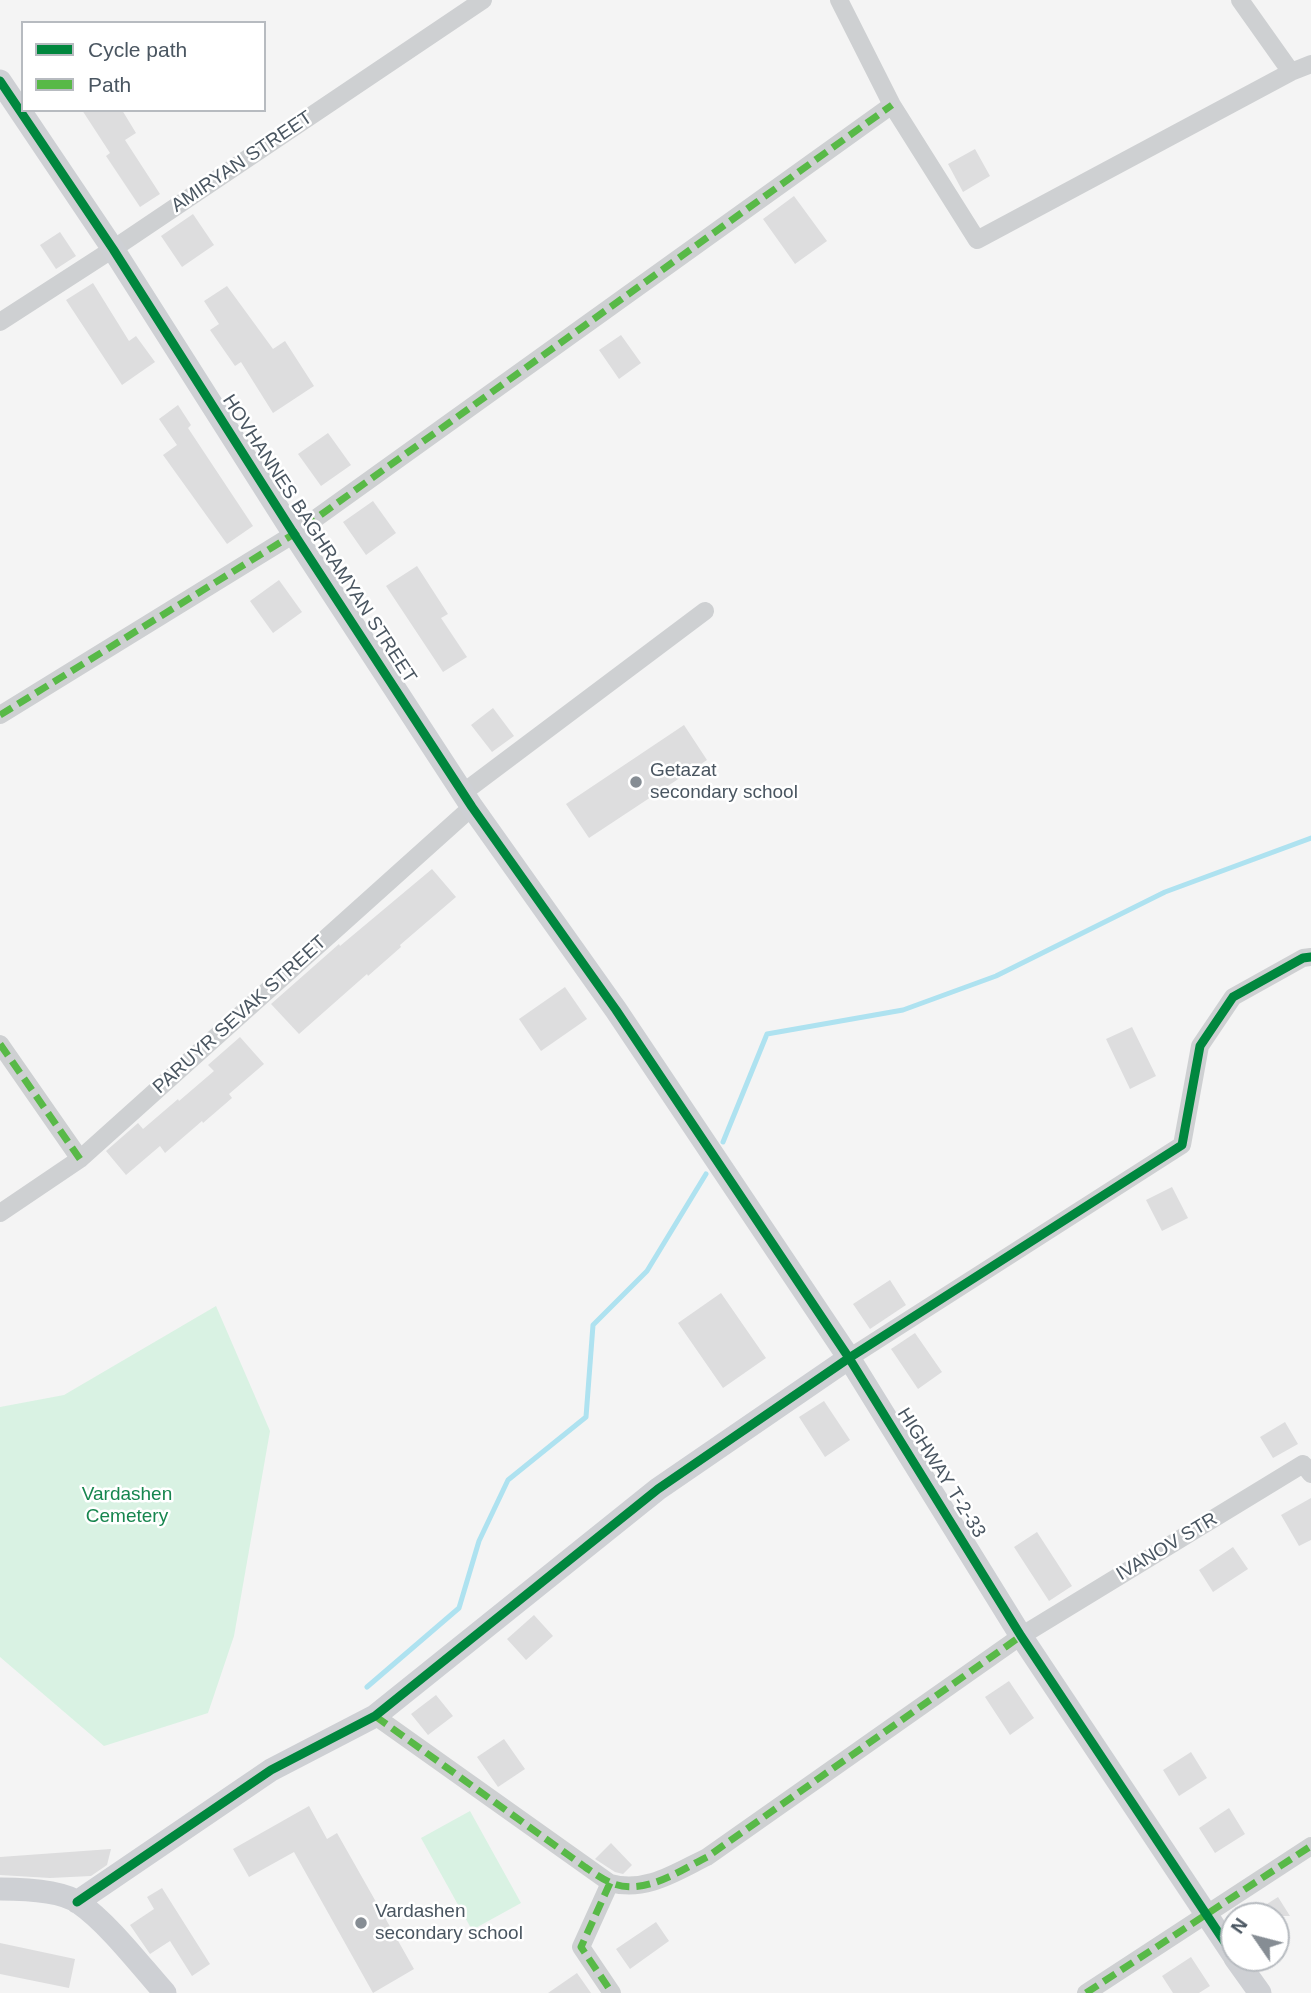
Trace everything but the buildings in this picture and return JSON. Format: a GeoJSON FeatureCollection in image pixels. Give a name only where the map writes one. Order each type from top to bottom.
{"type":"FeatureCollection","features":[{"type":"Feature","properties":{"kind":"street","name":"AMIRYAN STREET"},"geometry":{"type":"LineString","coordinates":[[0,323],[113,250],[483,0]]}},
{"type":"Feature","properties":{"kind":"street"},"geometry":{"type":"LineString","coordinates":[[839,0],[892,105],[977,240],[1291,72],[1311,64]]}},
{"type":"Feature","properties":{"kind":"street"},"geometry":{"type":"LineString","coordinates":[[1240,0],[1291,72]]}},
{"type":"Feature","properties":{"kind":"street","name":"HOVHANNES BAGHRAMYAN STREET"},"geometry":{"type":"LineString","coordinates":[[0,81],[113,250],[468,800],[617,1010]]}},
{"type":"Feature","properties":{"kind":"street"},"geometry":{"type":"LineString","coordinates":[[0,715],[294,534],[892,105]]}},
{"type":"Feature","properties":{"kind":"street","name":"PARUYR SEVAK STREET"},"geometry":{"type":"LineString","coordinates":[[0,1213],[79,1159],[468,800],[705,611]]}},
{"type":"Feature","properties":{"kind":"street"},"geometry":{"type":"LineString","coordinates":[[77,1902],[271,1770],[375,1716],[658,1489],[849,1358],[1182,1145],[1199,1046],[1233,998],[1303,958],[1311,957]]}},
{"type":"Feature","properties":{"kind":"street","name":"HIGHWAY T-2-33"},"geometry":{"type":"LineString","coordinates":[[617,1010],[849,1358],[1021,1636],[1220,1936]]}},
{"type":"Feature","properties":{"kind":"street"},"geometry":{"type":"LineString","coordinates":[[0,1044],[79,1159]]}},
{"type":"Feature","properties":{"kind":"street","name":"IVANOV STR"},"geometry":{"type":"LineString","coordinates":[[1021,1636],[1303,1464],[1311,1474]]}},
{"type":"Feature","properties":{"kind":"street"},"geometry":{"type":"LineString","coordinates":[[375,1716],[610,1883],[632,1887],[654,1883],[707,1857],[1021,1636]]}},
{"type":"Feature","properties":{"kind":"street"},"geometry":{"type":"LineString","coordinates":[[1086,1993],[1311,1846]]}},
{"type":"Feature","properties":{"kind":"street"},"geometry":{"type":"LineString","coordinates":[[610,1883],[581,1947],[612,1993]]}},
{"type":"Feature","properties":{"kind":"street"},"geometry":{"type":"LineString","coordinates":[[0,1889],[33,1889],[77,1902],[118,1939],[164,1993]]}},
{"type":"Feature","properties":{"kind":"street","name":"HIGHWAY T-2-33"},"geometry":{"type":"LineString","coordinates":[[1245,1972],[1260,1993]]}},
{"type":"Feature","properties":{"kind":"green space","name":"Vardashen Cemetery"},"geometry":{"type":"Polygon","coordinates":[[[216,1306],[270,1431],[234,1636],[208,1713],[104,1746],[0,1657],[0,1407],[64,1395],[216,1306]]]}},
{"type":"Feature","properties":{"kind":"green space"},"geometry":{"type":"Polygon","coordinates":[[[470,1811],[521,1903],[472,1930],[421,1838],[470,1811]]]}},
{"type":"Feature","properties":{"kind":"waterway"},"geometry":{"type":"LineString","coordinates":[[723,1142],[767,1034],[903,1010],[996,976],[1165,892],[1311,838]]}},
{"type":"Feature","properties":{"kind":"waterway"},"geometry":{"type":"LineString","coordinates":[[367,1687],[459,1608],[479,1541],[508,1480],[586,1417],[593,1325],[647,1271],[706,1174]]}},
{"type":"Feature","properties":{"kind":"marked path"},"geometry":{"type":"LineString","coordinates":[[0,715],[294,534],[892,105]]}},
{"type":"Feature","properties":{"kind":"marked path"},"geometry":{"type":"LineString","coordinates":[[0,1044],[80,1159]]}},
{"type":"Feature","properties":{"kind":"marked path"},"geometry":{"type":"LineString","coordinates":[[375,1716],[599,1876],[614,1884],[638,1886],[674,1875],[707,1857],[1021,1636]]}},
{"type":"Feature","properties":{"kind":"marked path"},"geometry":{"type":"LineString","coordinates":[[1086,1993],[1311,1846]]}},
{"type":"Feature","properties":{"kind":"marked path"},"geometry":{"type":"LineString","coordinates":[[610,1883],[581,1947],[612,1993]]}},
{"type":"Feature","properties":{"kind":"cycle path"},"geometry":{"type":"LineString","coordinates":[[0,81],[113,249],[472,807],[616,1010],[849,1358],[1021,1636],[1220,1935]]}},
{"type":"Feature","properties":{"kind":"cycle path"},"geometry":{"type":"LineString","coordinates":[[77,1902],[271,1770],[375,1716],[658,1489],[849,1358],[1182,1145],[1200,1046],[1233,997],[1303,958],[1311,957]]}},
{"type":"Feature","properties":{"kind":"place","name":"Getazat secondary school"},"geometry":{"type":"Point","coordinates":[636,782]}},
{"type":"Feature","properties":{"kind":"place","name":"Vardashen secondary school"},"geometry":{"type":"Point","coordinates":[361,1923]}}]}
